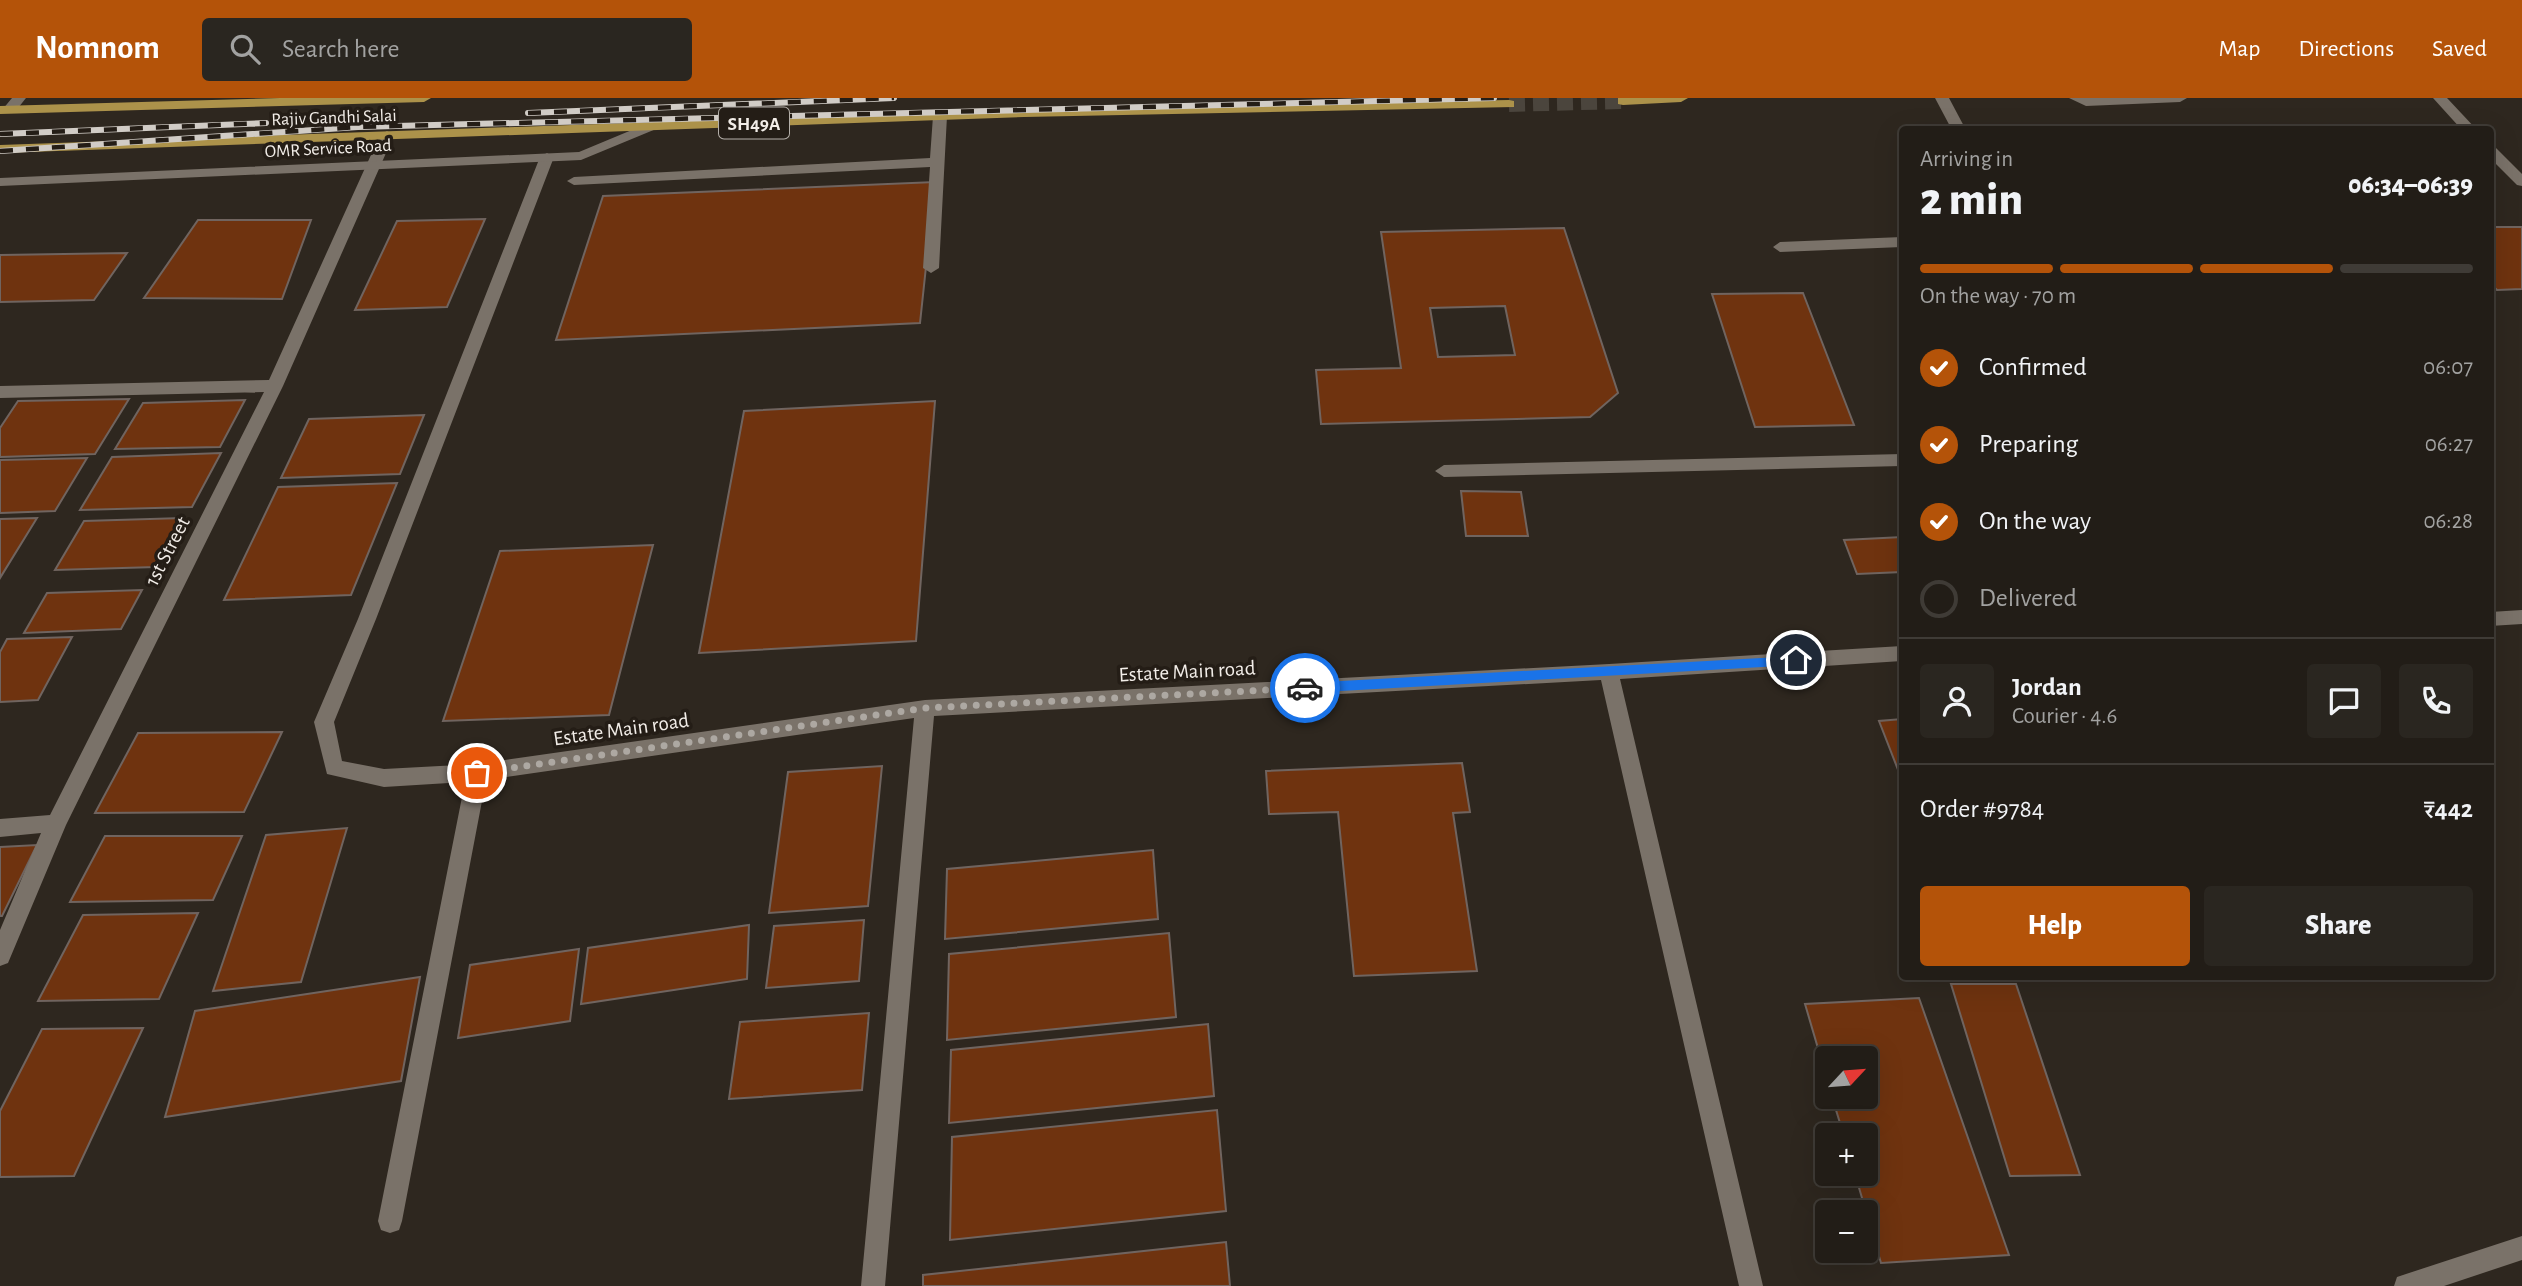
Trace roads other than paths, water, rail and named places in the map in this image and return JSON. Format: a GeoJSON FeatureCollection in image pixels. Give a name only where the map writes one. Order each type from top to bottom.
{"type":"FeatureCollection","features":[{"type":"Feature","properties":{"kind":"main road","name":"Rajiv Gandhi Salai"},"geometry":{"type":"LineString","coordinates":[[4,110],[424,98]]}},
{"type":"Feature","properties":{"kind":"main road"},"geometry":{"type":"LineString","coordinates":[[1623,101],[1681,98]]}},
{"type":"Feature","properties":{"kind":"main road","name":"Rajiv Gandhi Salai"},"geometry":{"type":"LineString","coordinates":[[0,149],[940,116],[1024,105],[1509,104]]}},
{"type":"Feature","properties":{"kind":"street"},"geometry":{"type":"LineString","coordinates":[[4,110],[19,98]]}},
{"type":"Feature","properties":{"kind":"street"},"geometry":{"type":"LineString","coordinates":[[1942,98],[1957,126]]}},
{"type":"Feature","properties":{"kind":"street"},"geometry":{"type":"LineString","coordinates":[[2076,98],[2086,102],[2180,98]]}},
{"type":"Feature","properties":{"kind":"street"},"geometry":{"type":"LineString","coordinates":[[2440,98],[2466,126]]}},
{"type":"Feature","properties":{"kind":"street"},"geometry":{"type":"LineString","coordinates":[[931,268],[940,116]]}},
{"type":"Feature","properties":{"kind":"street","name":"OMR Service Road"},"geometry":{"type":"LineString","coordinates":[[0,182],[581,156],[651,126]]}},
{"type":"Feature","properties":{"kind":"street","name":"1st Street"},"geometry":{"type":"LineString","coordinates":[[0,956],[57,823],[275,386],[387,135]]}},
{"type":"Feature","properties":{"kind":"street"},"geometry":{"type":"LineString","coordinates":[[2494,154],[2522,182]]}},
{"type":"Feature","properties":{"kind":"street","name":"Estate Main road"},"geometry":{"type":"LineString","coordinates":[[547,158],[367,619],[324,722],[334,768],[384,778],[477,773],[925,708],[1609,672],[1899,653]]}},
{"type":"Feature","properties":{"kind":"street"},"geometry":{"type":"LineString","coordinates":[[574,181],[937,162]]}},
{"type":"Feature","properties":{"kind":"street"},"geometry":{"type":"LineString","coordinates":[[1780,247],[1899,242]]}},
{"type":"Feature","properties":{"kind":"street"},"geometry":{"type":"LineString","coordinates":[[0,392],[275,386]]}},
{"type":"Feature","properties":{"kind":"street"},"geometry":{"type":"LineString","coordinates":[[1444,471],[1899,460]]}},
{"type":"Feature","properties":{"kind":"street"},"geometry":{"type":"LineString","coordinates":[[2494,619],[2522,617]]}},
{"type":"Feature","properties":{"kind":"street"},"geometry":{"type":"LineString","coordinates":[[1609,672],[1751,1286]]}},
{"type":"Feature","properties":{"kind":"street"},"geometry":{"type":"LineString","coordinates":[[873,1286],[925,708]]}},
{"type":"Feature","properties":{"kind":"street"},"geometry":{"type":"LineString","coordinates":[[390,1221],[477,773]]}},
{"type":"Feature","properties":{"kind":"street"},"geometry":{"type":"LineString","coordinates":[[0,828],[57,823]]}},
{"type":"Feature","properties":{"kind":"street"},"geometry":{"type":"LineString","coordinates":[[2406,1286],[2522,1248]]}},
{"type":"Feature","properties":{"kind":"tunnel"},"geometry":{"type":"LineString","coordinates":[[1509,104],[1623,101]]}},
{"type":"Feature","properties":{"kind":"railway"},"geometry":{"type":"LineString","coordinates":[[528,113],[894,98]]}},
{"type":"Feature","properties":{"kind":"railway"},"geometry":{"type":"LineString","coordinates":[[0,151],[358,127],[1494,98]]}},
{"type":"Feature","properties":{"kind":"railway"},"geometry":{"type":"LineString","coordinates":[[0,134],[266,123]]}}]}
